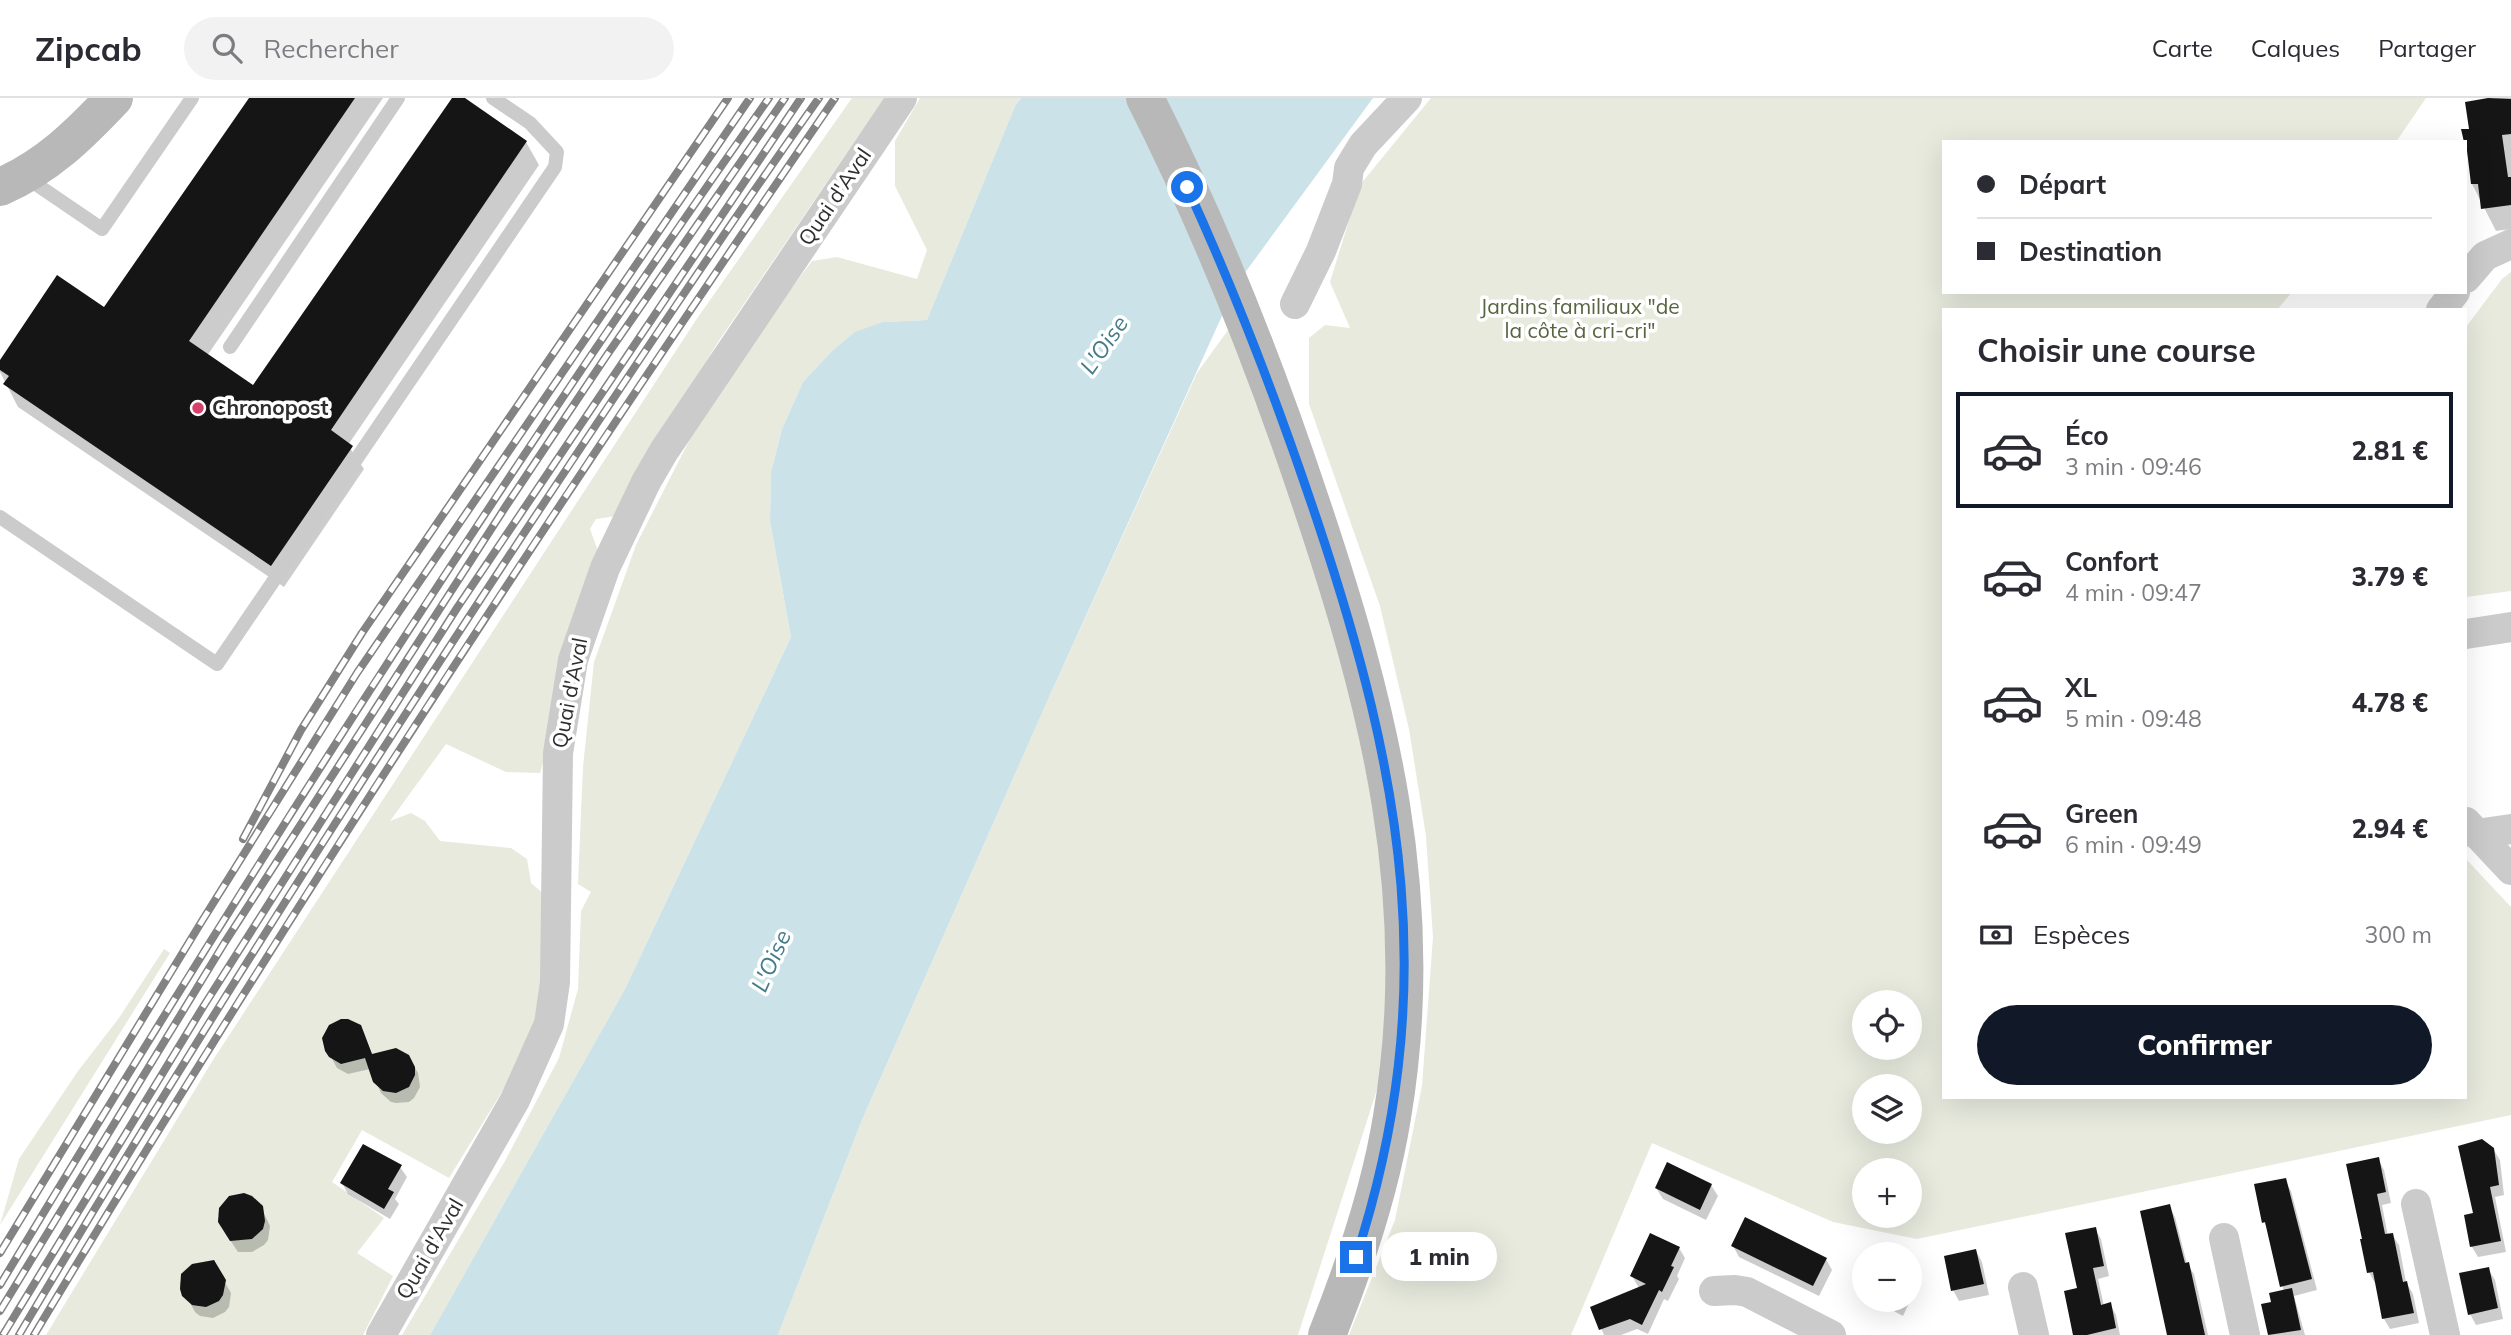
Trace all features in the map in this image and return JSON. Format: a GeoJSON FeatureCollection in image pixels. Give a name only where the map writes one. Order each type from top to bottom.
{"type":"FeatureCollection","features":[{"type":"Feature","properties":{"kind":"main road"},"geometry":{"type":"LineString","coordinates":[[12,181],[62,150],[114,98]]}},
{"type":"Feature","properties":{"kind":"main road"},"geometry":{"type":"LineString","coordinates":[[1145,98],[1228,276],[1255,342],[1302,475],[1350,622],[1374,712],[1395,822],[1404,909],[1405,996],[1400,1063],[1392,1118],[1365,1231],[1328,1335]]}},
{"type":"Feature","properties":{"kind":"street","name":"Quai d'Aval"},"geometry":{"type":"LineString","coordinates":[[381,1335],[500,1128],[530,1071],[549,1024],[555,972],[558,754],[573,660],[605,568],[646,482],[664,451],[902,98]]}},
{"type":"Feature","properties":{"kind":"street"},"geometry":{"type":"LineString","coordinates":[[1295,304],[1321,251],[1347,184],[1349,168],[1363,145],[1407,98]]}},
{"type":"Feature","properties":{"kind":"street"},"geometry":{"type":"LineString","coordinates":[[2467,277],[2485,256],[2511,244]]}},
{"type":"Feature","properties":{"kind":"street"},"geometry":{"type":"LineString","coordinates":[[2443,308],[2453,294]]}},
{"type":"Feature","properties":{"kind":"street"},"geometry":{"type":"LineString","coordinates":[[2467,634],[2511,627]]}},
{"type":"Feature","properties":{"kind":"street"},"geometry":{"type":"LineString","coordinates":[[2471,828],[2511,829]]}},
{"type":"Feature","properties":{"kind":"street"},"geometry":{"type":"LineString","coordinates":[[2471,828],[2511,870]]}},
{"type":"Feature","properties":{"kind":"street"},"geometry":{"type":"LineString","coordinates":[[2416,1204],[2445,1335]]}},
{"type":"Feature","properties":{"kind":"street"},"geometry":{"type":"LineString","coordinates":[[2224,1238],[2245,1335]]}},
{"type":"Feature","properties":{"kind":"street"},"geometry":{"type":"LineString","coordinates":[[2023,1287],[2034,1335]]}},
{"type":"Feature","properties":{"kind":"street"},"geometry":{"type":"LineString","coordinates":[[1714,1291],[1747,1292],[1830,1335]]}},
{"type":"Feature","properties":{"kind":"lane"},"geometry":{"type":"LineString","coordinates":[[12,181],[102,229],[192,98]]}},
{"type":"Feature","properties":{"kind":"lane"},"geometry":{"type":"LineString","coordinates":[[230,346],[398,98]]}},
{"type":"Feature","properties":{"kind":"lane"},"geometry":{"type":"LineString","coordinates":[[0,517],[217,664],[555,167],[557,152],[530,123],[493,98]]}},
{"type":"Feature","properties":{"kind":"green space"},"geometry":{"type":"Polygon","coordinates":[[[852,98],[884,98],[718,342],[616,516],[596,519],[590,529],[601,559],[540,773],[506,772],[446,744],[390,821],[411,813],[425,821],[440,841],[511,848],[527,859],[531,883],[545,895],[550,959],[536,1019],[522,1059],[449,1178],[362,1130],[332,1182],[384,1218],[357,1253],[393,1276],[363,1335],[46,1335],[213,1060],[696,320],[852,98]]]}},
{"type":"Feature","properties":{"kind":"green space"},"geometry":{"type":"Polygon","coordinates":[[[920,98],[1021,98],[1015,106],[927,320],[883,322],[831,352],[803,382],[782,429],[771,472],[770,521],[791,637],[625,989],[430,1335],[402,1335],[505,1161],[559,1058],[578,989],[581,911],[591,892],[578,884],[583,767],[594,662],[636,545],[690,439],[773,313],[812,261],[837,257],[917,279],[927,250],[895,186],[895,141],[920,98]]]}},
{"type":"Feature","properties":{"kind":"green space","name":"Jardins familiaux \"de la côte à cri-cri\""},"geometry":{"type":"Polygon","coordinates":[[[1431,98],[2426,98],[2397,140],[1942,140],[1942,294],[2290,294],[2279,308],[1942,308],[1942,1099],[2467,1099],[2467,860],[2511,907],[2511,1115],[1917,1239],[1863,1228],[1922,1228],[1922,1158],[1852,1158],[1852,1226],[1833,1222],[1652,1143],[1571,1335],[1349,1335],[1395,1220],[1422,1086],[1433,937],[1426,836],[1409,729],[1380,606],[1309,404],[1309,338],[1325,325],[1350,328],[1330,282],[1360,185],[1431,98]]]}},
{"type":"Feature","properties":{"kind":"green space"},"geometry":{"type":"Polygon","coordinates":[[[2511,272],[2511,591],[2467,597],[2467,326],[2502,279],[2511,272]]]}},
{"type":"Feature","properties":{"kind":"green space"},"geometry":{"type":"Polygon","coordinates":[[[1231,326],[1333,613],[1388,878],[1383,1071],[1298,1335],[778,1335],[862,1120],[1050,695],[1197,373],[1231,326]]]}},
{"type":"Feature","properties":{"kind":"green space"},"geometry":{"type":"Polygon","coordinates":[[[164,949],[170,953],[0,1225],[19,1159],[78,1071],[119,1018],[164,949]]]}},
{"type":"Feature","properties":{"kind":"water","name":"L'Oise"},"geometry":{"type":"Polygon","coordinates":[[[1021,98],[1373,98],[1236,285],[1050,695],[862,1120],[778,1335],[430,1335],[625,989],[791,637],[770,521],[771,472],[782,429],[803,382],[831,352],[855,332],[883,322],[927,320],[1015,106],[1021,98]]]}},
{"type":"Feature","properties":{"kind":"building"},"geometry":{"type":"Polygon","coordinates":[[[249,98],[355,98],[189,341],[253,385],[452,98],[465,98],[527,141],[331,430],[353,446],[271,566],[3,384],[9,376],[0,370],[0,360],[57,275],[104,307],[249,98]]]}},
{"type":"Feature","properties":{"kind":"building"},"geometry":{"type":"Polygon","coordinates":[[[2488,98],[2511,99],[2511,134],[2502,135],[2508,177],[2511,177],[2511,205],[2481,209],[2478,184],[2471,184],[2467,140],[2464,140],[2461,129],[2469,129],[2465,102],[2488,98]]]}},
{"type":"Feature","properties":{"kind":"building"},"geometry":{"type":"Polygon","coordinates":[[[341,1019],[361,1025],[372,1054],[396,1048],[409,1055],[415,1067],[415,1075],[409,1087],[396,1093],[383,1091],[373,1082],[365,1058],[341,1064],[329,1057],[322,1038],[329,1025],[341,1019]]]}},
{"type":"Feature","properties":{"kind":"building"},"geometry":{"type":"Polygon","coordinates":[[[2482,1139],[2494,1148],[2499,1185],[2490,1187],[2501,1241],[2470,1247],[2464,1215],[2473,1213],[2458,1146],[2482,1139]]]}},
{"type":"Feature","properties":{"kind":"building"},"geometry":{"type":"Polygon","coordinates":[[[363,1144],[402,1165],[388,1189],[394,1192],[384,1209],[340,1183],[363,1144]]]}},
{"type":"Feature","properties":{"kind":"building"},"geometry":{"type":"Polygon","coordinates":[[[2379,1157],[2386,1192],[2377,1194],[2385,1234],[2393,1233],[2403,1282],[2407,1281],[2414,1313],[2382,1319],[2373,1272],[2367,1273],[2346,1164],[2379,1157]]]}},
{"type":"Feature","properties":{"kind":"building"},"geometry":{"type":"Polygon","coordinates":[[[1667,1162],[1712,1184],[1700,1210],[1655,1188],[1667,1162]]]}},
{"type":"Feature","properties":{"kind":"building"},"geometry":{"type":"Polygon","coordinates":[[[2286,1178],[2312,1279],[2280,1287],[2254,1184],[2286,1178]]]}},
{"type":"Feature","properties":{"kind":"building"},"geometry":{"type":"Polygon","coordinates":[[[244,1193],[263,1206],[263,1229],[252,1239],[230,1241],[218,1222],[219,1208],[229,1196],[244,1193]]]}},
{"type":"Feature","properties":{"kind":"building"},"geometry":{"type":"Polygon","coordinates":[[[2170,1204],[2185,1263],[2189,1262],[2205,1335],[2167,1335],[2140,1211],[2170,1204]]]}},
{"type":"Feature","properties":{"kind":"building"},"geometry":{"type":"Polygon","coordinates":[[[1745,1217],[1827,1258],[1813,1286],[1731,1246],[1745,1217]]]}},
{"type":"Feature","properties":{"kind":"building"},"geometry":{"type":"Polygon","coordinates":[[[2096,1227],[2104,1266],[2093,1268],[2101,1305],[2111,1302],[2116,1328],[2087,1335],[2073,1335],[2064,1291],[2077,1288],[2065,1233],[2096,1227]]]}},
{"type":"Feature","properties":{"kind":"building"},"geometry":{"type":"Polygon","coordinates":[[[1650,1233],[1680,1247],[1662,1292],[1659,1290],[1642,1325],[1630,1319],[1599,1330],[1590,1307],[1646,1284],[1630,1276],[1650,1233]]]}},
{"type":"Feature","properties":{"kind":"building"},"geometry":{"type":"Polygon","coordinates":[[[1976,1249],[1984,1284],[1951,1291],[1944,1256],[1976,1249]]]}},
{"type":"Feature","properties":{"kind":"building"},"geometry":{"type":"Polygon","coordinates":[[[214,1260],[226,1280],[223,1295],[219,1301],[206,1307],[192,1305],[182,1296],[181,1274],[192,1264],[214,1260]]]}},
{"type":"Feature","properties":{"kind":"building"},"geometry":{"type":"Polygon","coordinates":[[[2489,1267],[2498,1308],[2468,1315],[2459,1273],[2489,1267]]]}},
{"type":"Feature","properties":{"kind":"building"},"geometry":{"type":"Polygon","coordinates":[[[2292,1288],[2301,1330],[2268,1335],[2261,1304],[2271,1302],[2269,1293],[2292,1288]]]}},
{"type":"Feature","properties":{"kind":"railway"},"geometry":{"type":"LineString","coordinates":[[243,839],[301,730],[362,633],[728,98]]}},
{"type":"Feature","properties":{"kind":"railway"},"geometry":{"type":"LineString","coordinates":[[0,1253],[357,673],[750,98]]}},
{"type":"Feature","properties":{"kind":"railway"},"geometry":{"type":"LineString","coordinates":[[0,1285],[184,983],[374,684],[568,389],[769,98]]}},
{"type":"Feature","properties":{"kind":"railway"},"geometry":{"type":"LineString","coordinates":[[0,1311],[225,942],[506,506],[785,98]]}},
{"type":"Feature","properties":{"kind":"railway"},"geometry":{"type":"LineString","coordinates":[[3,1335],[203,1007],[457,608],[801,98]]}},
{"type":"Feature","properties":{"kind":"railway"},"geometry":{"type":"LineString","coordinates":[[19,1335],[208,1024],[403,718],[641,358],[819,98]]}},
{"type":"Feature","properties":{"kind":"railway"},"geometry":{"type":"LineString","coordinates":[[34,1335],[227,1021],[425,710],[628,403],[835,98]]}},
{"type":"Feature","properties":{"kind":"place","name":"Chronopost"},"geometry":{"type":"Point","coordinates":[198,408]}},
{"type":"Feature","properties":{"kind":"route"},"geometry":{"type":"LineString","coordinates":[[1187,187],[1251,333],[1331,562],[1367,685],[1385,762],[1395,822],[1405,936],[1405,996],[1400,1063],[1388,1142],[1356,1257]]}}]}
